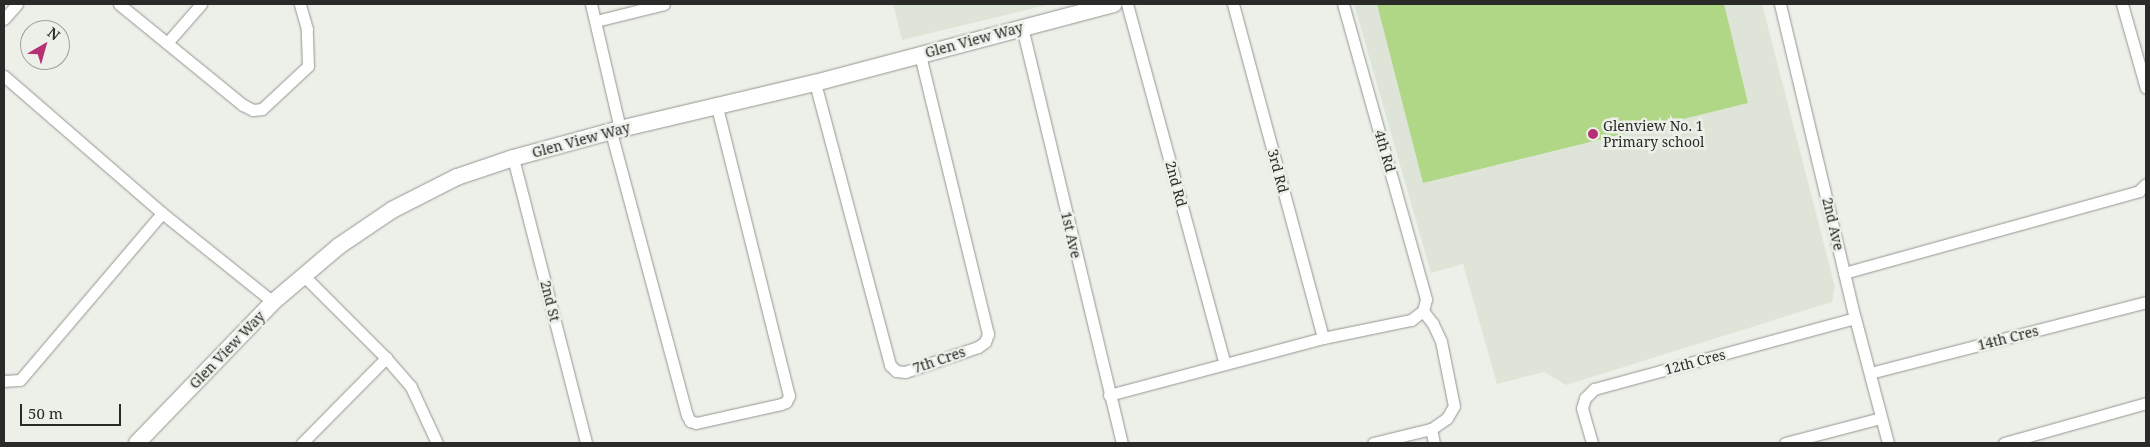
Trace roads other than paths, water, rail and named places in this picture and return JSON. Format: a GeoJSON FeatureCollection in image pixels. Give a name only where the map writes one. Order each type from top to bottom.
{"type":"FeatureCollection","features":[{"type":"Feature","properties":{"kind":"street"},"geometry":{"type":"LineString","coordinates":[[4,19],[17,4]]}},
{"type":"Feature","properties":{"kind":"street"},"geometry":{"type":"LineString","coordinates":[[119,4],[243,105],[253,110],[262,109],[308,66],[307,29],[300,4]]}},
{"type":"Feature","properties":{"kind":"street"},"geometry":{"type":"LineString","coordinates":[[167,43],[201,4]]}},
{"type":"Feature","properties":{"kind":"street"},"geometry":{"type":"LineString","coordinates":[[591,4],[596,21],[615,131],[687,416],[690,421],[696,423],[781,404],[786,402],[789,396],[717,107]]}},
{"type":"Feature","properties":{"kind":"street"},"geometry":{"type":"LineString","coordinates":[[596,21],[664,4]]}},
{"type":"Feature","properties":{"kind":"street","name":"Glen View Way"},"geometry":{"type":"LineString","coordinates":[[138,443],[273,302],[303,275],[339,246],[392,210],[457,177],[514,158],[615,131],[815,83],[1114,4]]}},
{"type":"Feature","properties":{"kind":"street","name":"2nd Rd"},"geometry":{"type":"LineString","coordinates":[[1127,4],[1225,364]]}},
{"type":"Feature","properties":{"kind":"street","name":"3rd Rd"},"geometry":{"type":"LineString","coordinates":[[1234,4],[1323,338]]}},
{"type":"Feature","properties":{"kind":"street","name":"4th Rd"},"geometry":{"type":"LineString","coordinates":[[1344,4],[1426,299],[1423,311]]}},
{"type":"Feature","properties":{"kind":"street","name":"2nd Ave"},"geometry":{"type":"LineString","coordinates":[[1780,4],[1855,318],[1888,443]]}},
{"type":"Feature","properties":{"kind":"street"},"geometry":{"type":"LineString","coordinates":[[2122,4],[2146,88]]}},
{"type":"Feature","properties":{"kind":"street","name":"1st Ave"},"geometry":{"type":"LineString","coordinates":[[1022,27],[1122,443]]}},
{"type":"Feature","properties":{"kind":"street","name":"7th Cres"},"geometry":{"type":"LineString","coordinates":[[815,83],[890,365],[896,371],[905,372],[978,347],[984,342],[988,334],[920,54]]}},
{"type":"Feature","properties":{"kind":"street"},"geometry":{"type":"LineString","coordinates":[[4,76],[162,213],[273,302]]}},
{"type":"Feature","properties":{"kind":"street","name":"2nd St"},"geometry":{"type":"LineString","coordinates":[[514,158],[586,443]]}},
{"type":"Feature","properties":{"kind":"street"},"geometry":{"type":"LineString","coordinates":[[1844,273],[2139,190],[2146,184]]}},
{"type":"Feature","properties":{"kind":"street"},"geometry":{"type":"LineString","coordinates":[[4,381],[20,380],[162,213]]}},
{"type":"Feature","properties":{"kind":"street"},"geometry":{"type":"LineString","coordinates":[[303,275],[386,358],[411,387],[437,443]]}},
{"type":"Feature","properties":{"kind":"street","name":"14th Cres"},"geometry":{"type":"LineString","coordinates":[[1870,373],[2146,302]]}},
{"type":"Feature","properties":{"kind":"street"},"geometry":{"type":"LineString","coordinates":[[1109,395],[1323,338],[1411,320],[1423,311],[1433,324],[1441,341],[1454,406],[1447,418],[1431,429],[1373,443]]}},
{"type":"Feature","properties":{"kind":"street","name":"12th Cres"},"geometry":{"type":"LineString","coordinates":[[1592,443],[1582,408],[1585,398],[1594,389],[1855,318]]}},
{"type":"Feature","properties":{"kind":"street"},"geometry":{"type":"LineString","coordinates":[[302,443],[386,358]]}},
{"type":"Feature","properties":{"kind":"street"},"geometry":{"type":"LineString","coordinates":[[2004,443],[2146,403]]}},
{"type":"Feature","properties":{"kind":"street"},"geometry":{"type":"LineString","coordinates":[[1785,443],[1881,418]]}},
{"type":"Feature","properties":{"kind":"street"},"geometry":{"type":"LineString","coordinates":[[1431,429],[1434,443]]}},
{"type":"Feature","properties":{"kind":"place","name":"Glenview No. 1 Primary school"},"geometry":{"type":"Point","coordinates":[1593,134]}}]}
